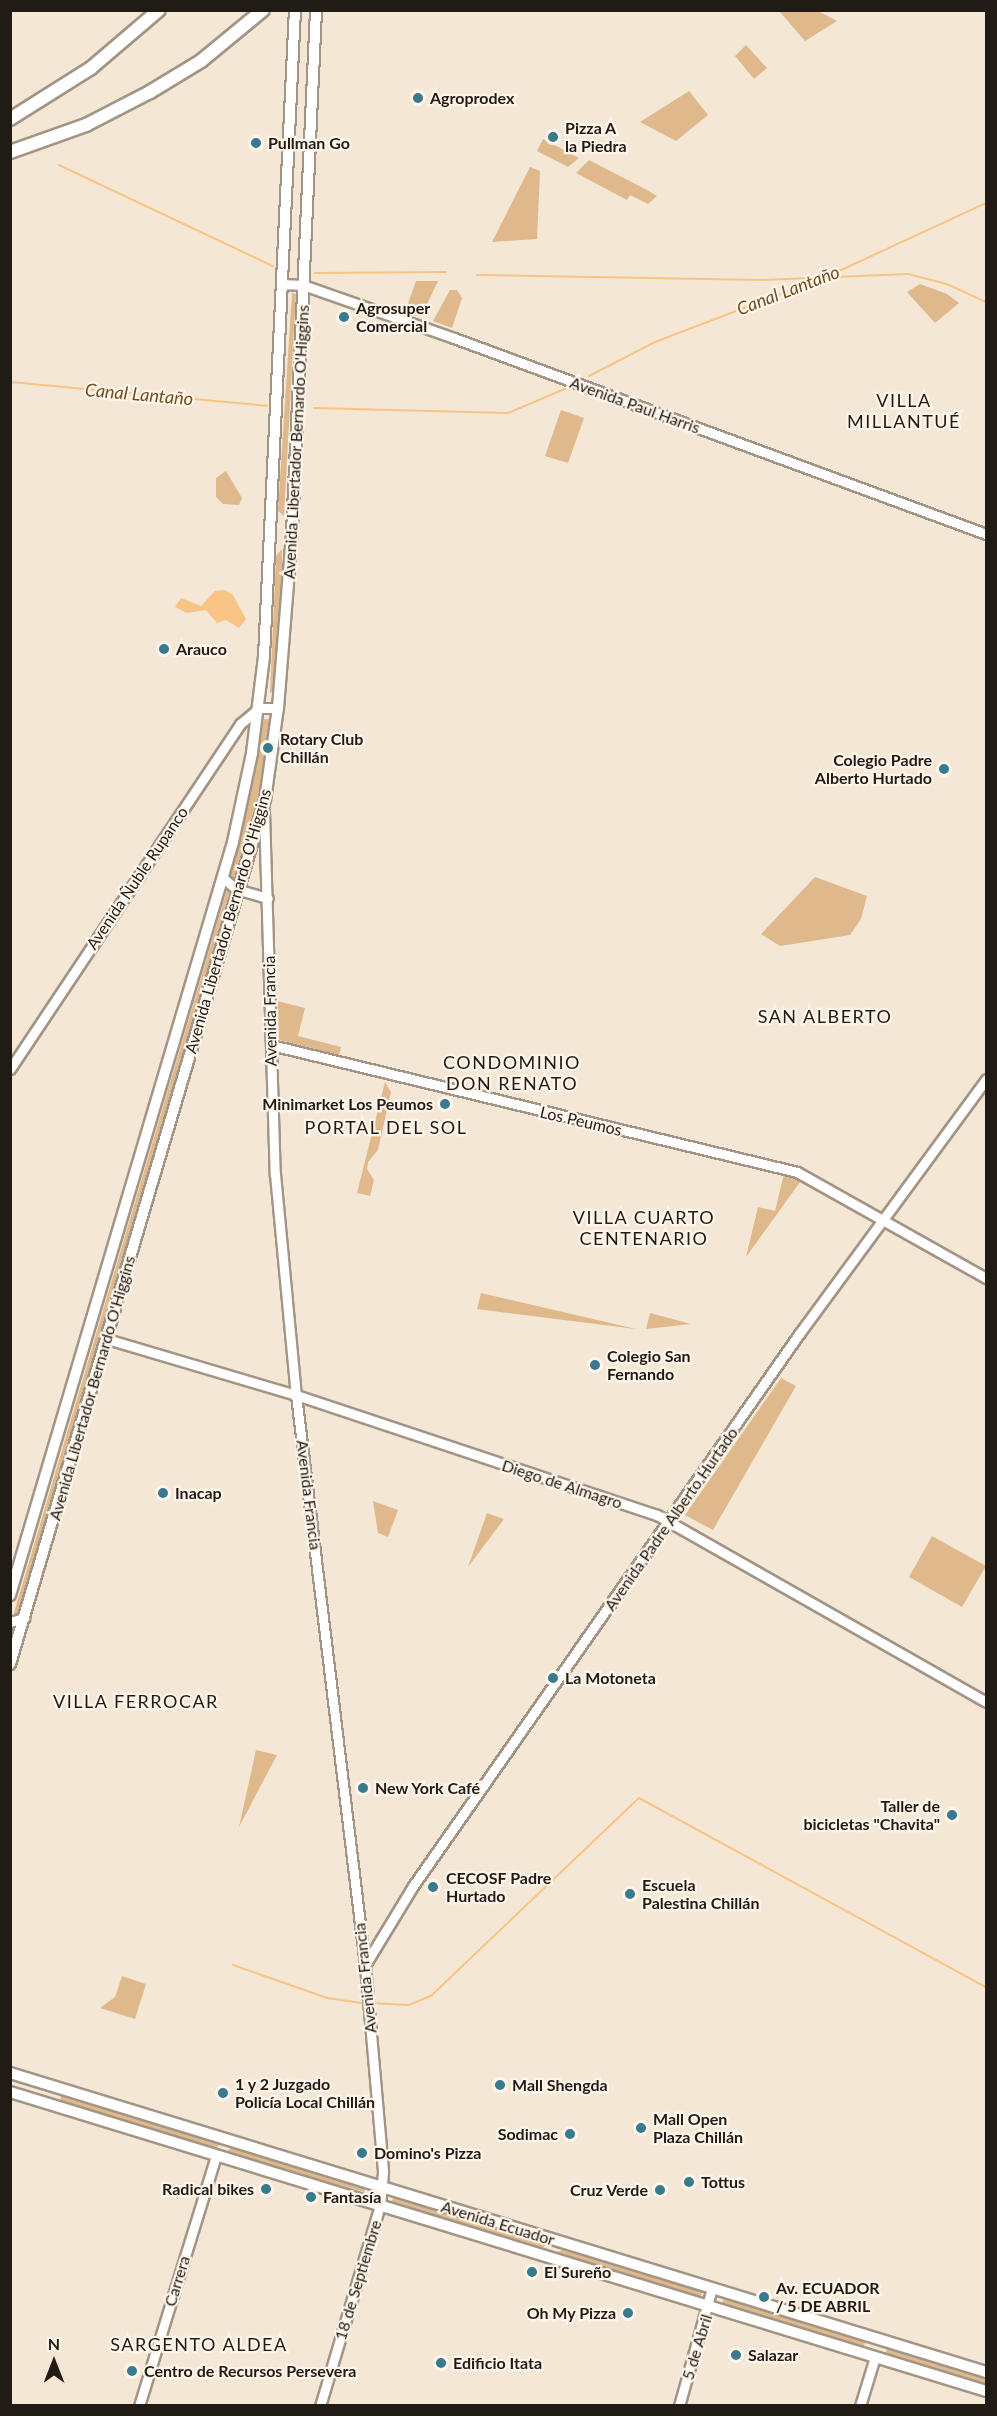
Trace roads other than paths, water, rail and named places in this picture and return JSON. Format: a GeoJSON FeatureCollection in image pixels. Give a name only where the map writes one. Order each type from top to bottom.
{"type":"FeatureCollection","features":[{"type":"Feature","properties":{"kind":"highway"},"geometry":{"type":"LineString","coordinates":[[10,119],[91,68],[159,10]]}},
{"type":"Feature","properties":{"kind":"highway"},"geometry":{"type":"LineString","coordinates":[[10,152],[86,124],[150,92],[201,61],[263,10]]}},
{"type":"Feature","properties":{"kind":"main road","name":"Avenida Libertador Bernardo O'Higgins"},"geometry":{"type":"LineString","coordinates":[[12,1591],[241,811],[259,708],[270,531],[295,10]]}},
{"type":"Feature","properties":{"kind":"main road","name":"Avenida Libertador Bernardo O'Higgins"},"geometry":{"type":"LineString","coordinates":[[10,1664],[264,800],[278,708],[292,533],[316,10]]}},
{"type":"Feature","properties":{"kind":"main road"},"geometry":{"type":"LineString","coordinates":[[270,531],[292,533]]}},
{"type":"Feature","properties":{"kind":"main road"},"geometry":{"type":"LineString","coordinates":[[159,1094],[177,1102]]}},
{"type":"Feature","properties":{"kind":"main road"},"geometry":{"type":"LineString","coordinates":[[12,1591],[22,1594],[32,1592]]}},
{"type":"Feature","properties":{"kind":"main road","name":"Avenida Ecuador"},"geometry":{"type":"LineString","coordinates":[[10,2073],[987,2372]]}},
{"type":"Feature","properties":{"kind":"main road","name":"Avenida Ecuador"},"geometry":{"type":"LineString","coordinates":[[10,2092],[987,2391]]}},
{"type":"Feature","properties":{"kind":"main road"},"geometry":{"type":"LineString","coordinates":[[216,2156],[236,2143]]}},
{"type":"Feature","properties":{"kind":"main road"},"geometry":{"type":"LineString","coordinates":[[545,2256],[552,2248],[568,2244]]}},
{"type":"Feature","properties":{"kind":"main road"},"geometry":{"type":"LineString","coordinates":[[863,2354],[860,2343],[867,2335]]}},
{"type":"Feature","properties":{"kind":"street","name":"Avenida Paul Harris"},"geometry":{"type":"LineString","coordinates":[[282,284],[303,285],[987,534]]}},
{"type":"Feature","properties":{"kind":"street"},"geometry":{"type":"LineString","coordinates":[[259,708],[278,708]]}},
{"type":"Feature","properties":{"kind":"street","name":"Avenida Ñuble Rupanco"},"geometry":{"type":"LineString","coordinates":[[10,1069],[236,730],[259,708]]}},
{"type":"Feature","properties":{"kind":"street","name":"Avenida Francia"},"geometry":{"type":"LineString","coordinates":[[264,800],[275,1174],[296,1395],[365,1965],[383,2188]]}},
{"type":"Feature","properties":{"kind":"street"},"geometry":{"type":"LineString","coordinates":[[223,878],[239,890],[267,898]]}},
{"type":"Feature","properties":{"kind":"street","name":"Los Peumos"},"geometry":{"type":"LineString","coordinates":[[271,1045],[797,1172],[881,1221],[987,1278]]}},
{"type":"Feature","properties":{"kind":"street","name":"Avenida Padre Alberto Hurtado"},"geometry":{"type":"LineString","coordinates":[[365,1965],[412,1886],[881,1221],[987,1079]]}},
{"type":"Feature","properties":{"kind":"street","name":"Diego de Almagro"},"geometry":{"type":"LineString","coordinates":[[107,1339],[296,1395],[669,1521],[987,1702]]}},
{"type":"Feature","properties":{"kind":"street"},"geometry":{"type":"LineString","coordinates":[[10,1622],[24,1618]]}},
{"type":"Feature","properties":{"kind":"street","name":"Carrera"},"geometry":{"type":"LineString","coordinates":[[139,2406],[216,2156]]}},
{"type":"Feature","properties":{"kind":"street","name":"18 de Septiembre"},"geometry":{"type":"LineString","coordinates":[[320,2406],[380,2205],[383,2188]]}},
{"type":"Feature","properties":{"kind":"street","name":"5 de Abril"},"geometry":{"type":"LineString","coordinates":[[680,2406],[709,2307],[712,2288]]}},
{"type":"Feature","properties":{"kind":"street"},"geometry":{"type":"LineString","coordinates":[[861,2406],[875,2357]]}},
{"type":"Feature","properties":{"kind":"waterway"},"geometry":{"type":"LineString","coordinates":[[59,165],[273,266]]}},
{"type":"Feature","properties":{"kind":"waterway","name":"Canal Lantaño"},"geometry":{"type":"LineString","coordinates":[[826,277],[986,203]]}},
{"type":"Feature","properties":{"kind":"waterway"},"geometry":{"type":"LineString","coordinates":[[315,273],[446,272]]}},
{"type":"Feature","properties":{"kind":"waterway"},"geometry":{"type":"LineString","coordinates":[[477,275],[762,280],[908,274],[947,284],[986,302]]}},
{"type":"Feature","properties":{"kind":"waterway","name":"Canal Lantaño"},"geometry":{"type":"LineString","coordinates":[[589,376],[655,342],[820,279]]}},
{"type":"Feature","properties":{"kind":"waterway","name":"Canal Lantaño"},"geometry":{"type":"LineString","coordinates":[[10,382],[267,406]]}},
{"type":"Feature","properties":{"kind":"waterway","name":"Canal Lantaño"},"geometry":{"type":"LineString","coordinates":[[314,408],[508,413],[567,388]]}},
{"type":"Feature","properties":{"kind":"waterway"},"geometry":{"type":"LineString","coordinates":[[370,2003],[409,2005],[432,1995],[639,1798],[986,1987]]}},
{"type":"Feature","properties":{"kind":"waterway"},"geometry":{"type":"LineString","coordinates":[[233,1965],[327,1998],[364,2003]]}},
{"type":"Feature","properties":{"kind":"place","name":"Agroprodex"},"geometry":{"type":"Point","coordinates":[418,98]}},
{"type":"Feature","properties":{"kind":"place","name":"Pizza A la Piedra"},"geometry":{"type":"Point","coordinates":[553,137]}},
{"type":"Feature","properties":{"kind":"place","name":"Pullman Go"},"geometry":{"type":"Point","coordinates":[256,143]}},
{"type":"Feature","properties":{"kind":"place","name":"Agrosuper Comercial"},"geometry":{"type":"Point","coordinates":[344,317]}},
{"type":"Feature","properties":{"kind":"place","name":"Arauco"},"geometry":{"type":"Point","coordinates":[164,649]}},
{"type":"Feature","properties":{"kind":"place","name":"Rotary Club Chillán"},"geometry":{"type":"Point","coordinates":[268,748]}},
{"type":"Feature","properties":{"kind":"place","name":"Colegio Padre Alberto Hurtado"},"geometry":{"type":"Point","coordinates":[944,769]}},
{"type":"Feature","properties":{"kind":"place","name":"Minimarket Los Peumos"},"geometry":{"type":"Point","coordinates":[445,1104]}},
{"type":"Feature","properties":{"kind":"place","name":"Colegio San Fernando"},"geometry":{"type":"Point","coordinates":[595,1365]}},
{"type":"Feature","properties":{"kind":"place","name":"Inacap"},"geometry":{"type":"Point","coordinates":[163,1493]}},
{"type":"Feature","properties":{"kind":"place","name":"La Motoneta"},"geometry":{"type":"Point","coordinates":[553,1678]}},
{"type":"Feature","properties":{"kind":"place","name":"New York Café"},"geometry":{"type":"Point","coordinates":[363,1788]}},
{"type":"Feature","properties":{"kind":"place","name":"Taller de bicicletas \"Chavita\""},"geometry":{"type":"Point","coordinates":[952,1815]}},
{"type":"Feature","properties":{"kind":"place","name":"CECOSF Padre Hurtado"},"geometry":{"type":"Point","coordinates":[433,1887]}},
{"type":"Feature","properties":{"kind":"place","name":"Escuela Palestina Chillán"},"geometry":{"type":"Point","coordinates":[630,1894]}},
{"type":"Feature","properties":{"kind":"place","name":"Mall Shengda"},"geometry":{"type":"Point","coordinates":[500,2085]}},
{"type":"Feature","properties":{"kind":"place","name":"1 y 2 Juzgado Policía Local Chillán"},"geometry":{"type":"Point","coordinates":[223,2093]}},
{"type":"Feature","properties":{"kind":"place","name":"Mall Open Plaza Chillán"},"geometry":{"type":"Point","coordinates":[641,2128]}},
{"type":"Feature","properties":{"kind":"place","name":"Sodimac"},"geometry":{"type":"Point","coordinates":[570,2134]}},
{"type":"Feature","properties":{"kind":"place","name":"Domino's Pizza"},"geometry":{"type":"Point","coordinates":[362,2153]}},
{"type":"Feature","properties":{"kind":"place","name":"Tottus"},"geometry":{"type":"Point","coordinates":[689,2182]}},
{"type":"Feature","properties":{"kind":"place","name":"Radical bikes"},"geometry":{"type":"Point","coordinates":[266,2189]}},
{"type":"Feature","properties":{"kind":"place","name":"Cruz Verde"},"geometry":{"type":"Point","coordinates":[660,2190]}},
{"type":"Feature","properties":{"kind":"place","name":"Fantasía"},"geometry":{"type":"Point","coordinates":[311,2197]}},
{"type":"Feature","properties":{"kind":"place","name":"El Sureño"},"geometry":{"type":"Point","coordinates":[532,2272]}},
{"type":"Feature","properties":{"kind":"place","name":"Av. ECUADOR / 5 DE ABRIL"},"geometry":{"type":"Point","coordinates":[764,2297]}},
{"type":"Feature","properties":{"kind":"place","name":"Oh My Pizza"},"geometry":{"type":"Point","coordinates":[628,2313]}},
{"type":"Feature","properties":{"kind":"place","name":"Salazar"},"geometry":{"type":"Point","coordinates":[736,2355]}},
{"type":"Feature","properties":{"kind":"place","name":"Edificio Itata"},"geometry":{"type":"Point","coordinates":[441,2363]}},
{"type":"Feature","properties":{"kind":"place","name":"Centro de Recursos Persevera"},"geometry":{"type":"Point","coordinates":[132,2371]}},
{"type":"Feature","properties":{"kind":"district","name":"VILLA MILLANTUÉ"},"geometry":{"type":"Point","coordinates":[904,411]}},
{"type":"Feature","properties":{"kind":"district","name":"SAN ALBERTO"},"geometry":{"type":"Point","coordinates":[825,1016]}},
{"type":"Feature","properties":{"kind":"district","name":"CONDOMINIO DON RENATO"},"geometry":{"type":"Point","coordinates":[512,1073]}},
{"type":"Feature","properties":{"kind":"district","name":"PORTAL DEL SOL"},"geometry":{"type":"Point","coordinates":[386,1127]}},
{"type":"Feature","properties":{"kind":"district","name":"VILLA CUARTO CENTENARIO"},"geometry":{"type":"Point","coordinates":[644,1228]}},
{"type":"Feature","properties":{"kind":"district","name":"VILLA FERROCAR"},"geometry":{"type":"Point","coordinates":[136,1701]}},
{"type":"Feature","properties":{"kind":"district","name":"SARGENTO ALDEA"},"geometry":{"type":"Point","coordinates":[199,2344]}}]}
